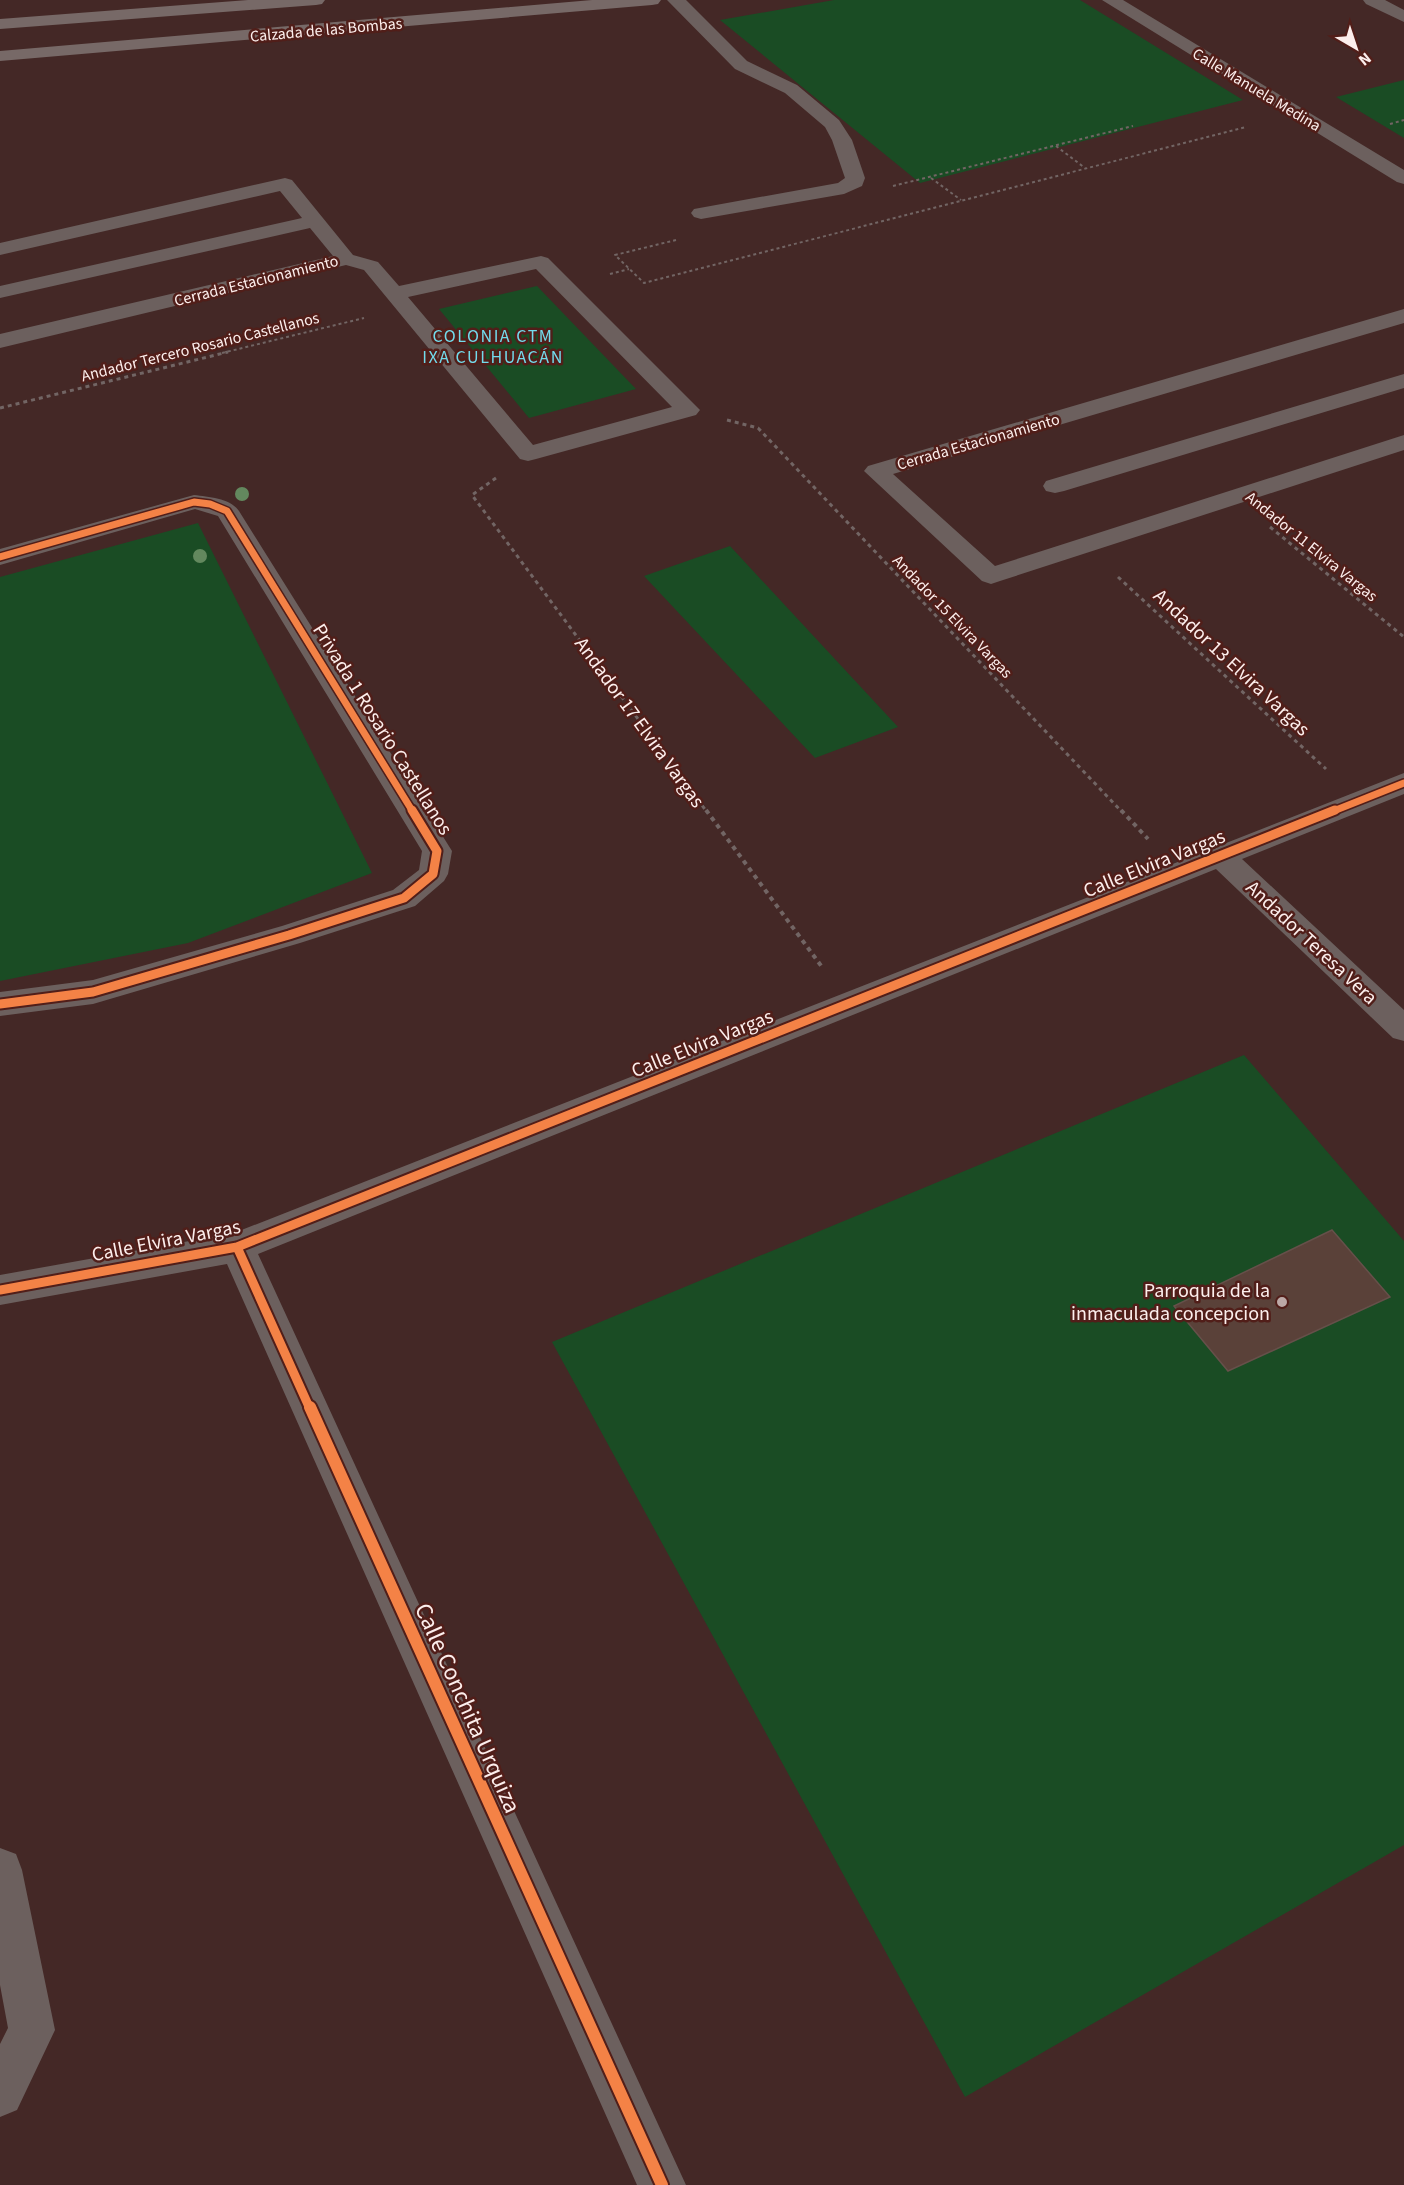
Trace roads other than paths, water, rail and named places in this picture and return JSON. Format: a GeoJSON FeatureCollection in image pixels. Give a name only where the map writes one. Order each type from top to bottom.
{"type":"FeatureCollection","features":[{"type":"Feature","properties":{"kind":"main road","name":"Calzada de las Bombas"},"geometry":{"type":"LineString","coordinates":[[0,24],[316,0]]}},
{"type":"Feature","properties":{"kind":"main road","name":"Calzada de las Bombas"},"geometry":{"type":"LineString","coordinates":[[0,56],[652,0]]}},
{"type":"Feature","properties":{"kind":"street"},"geometry":{"type":"LineString","coordinates":[[676,0],[741,65],[790,89],[832,124],[842,140],[855,178],[855,182],[844,188],[701,213]]}},
{"type":"Feature","properties":{"kind":"street","name":"Calle Manuela Medina"},"geometry":{"type":"LineString","coordinates":[[1111,0],[1404,178]]}},
{"type":"Feature","properties":{"kind":"street"},"geometry":{"type":"LineString","coordinates":[[1372,0],[1404,17]]}},
{"type":"Feature","properties":{"kind":"street","name":"Cerrada Estacionamiento"},"geometry":{"type":"LineString","coordinates":[[0,249],[285,184],[346,259],[0,341]]}},
{"type":"Feature","properties":{"kind":"street"},"geometry":{"type":"LineString","coordinates":[[0,292],[315,220]]}},
{"type":"Feature","properties":{"kind":"street"},"geometry":{"type":"LineString","coordinates":[[346,259],[371,266],[400,301],[528,454],[688,410],[541,262],[400,301]]}},
{"type":"Feature","properties":{"kind":"street","name":"Cerrada Estacionamiento"},"geometry":{"type":"LineString","coordinates":[[1404,316],[876,471],[991,576],[1404,442]]}},
{"type":"Feature","properties":{"kind":"street"},"geometry":{"type":"LineString","coordinates":[[1055,486],[1404,381]]}},
{"type":"Feature","properties":{"kind":"street","name":"Privada 1 Rosario Castellanos"},"geometry":{"type":"LineString","coordinates":[[0,557],[194,502],[210,504],[227,511],[437,850],[433,874],[404,898],[289,935],[93,992],[0,1004]]}},
{"type":"Feature","properties":{"kind":"street","name":"Calle Elvira Vargas"},"geometry":{"type":"LineString","coordinates":[[0,1290],[237,1247],[1404,783]]}},
{"type":"Feature","properties":{"kind":"street","name":"Andador Teresa Vera"},"geometry":{"type":"LineString","coordinates":[[1220,856],[1404,1029]]}},
{"type":"Feature","properties":{"kind":"street","name":"Calle Conchita Urquiza"},"geometry":{"type":"LineString","coordinates":[[237,1247],[662,2185]]}},
{"type":"Feature","properties":{"kind":"street"},"geometry":{"type":"LineString","coordinates":[[0,1870],[32,2030],[0,2093]]}},
{"type":"Feature","properties":{"kind":"place","name":"Parroquia de la inmaculada concepcion"},"geometry":{"type":"Point","coordinates":[1282,1302]}},
{"type":"Feature","properties":{"kind":"district","name":"COLONIA CTM IXA CULHUACÁN"},"geometry":{"type":"Point","coordinates":[493,346]}}]}
